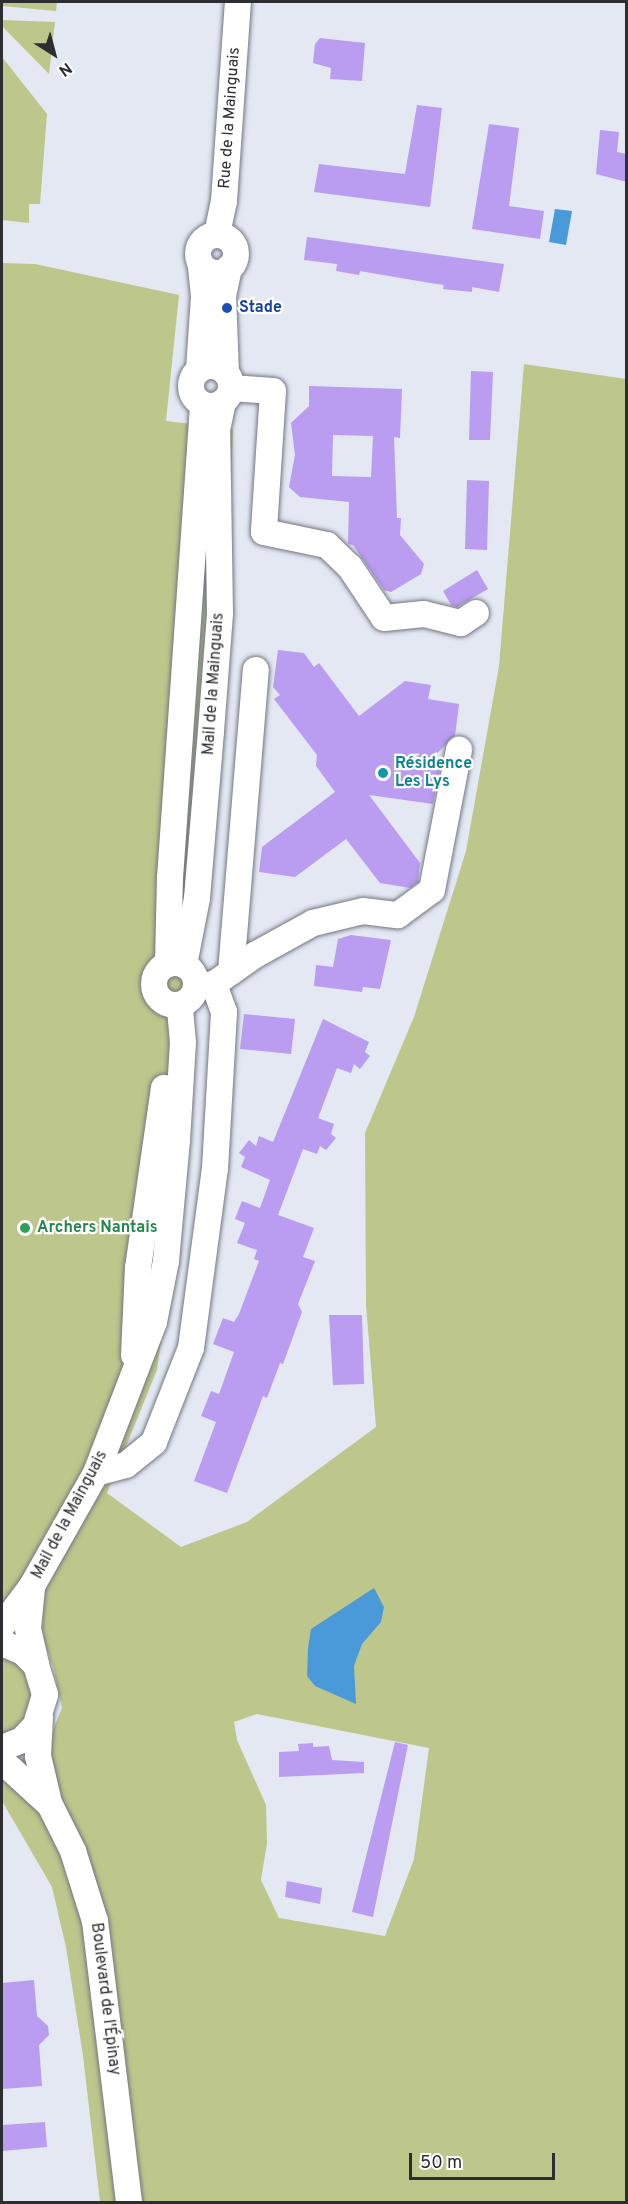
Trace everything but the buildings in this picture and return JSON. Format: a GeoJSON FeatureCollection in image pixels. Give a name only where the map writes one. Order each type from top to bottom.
{"type":"FeatureCollection","features":[{"type":"Feature","properties":{"kind":"street","name":"Rue de la Mainguais"},"geometry":{"type":"LineString","coordinates":[[217,234],[224,201],[238,2]]}},
{"type":"Feature","properties":{"kind":"street"},"geometry":{"type":"LineString","coordinates":[[201,265],[211,272],[229,268],[235,259],[235,247],[228,238],[217,234],[206,237],[199,246],[204,296],[199,370],[192,380],[191,390],[273,392],[264,532],[327,545],[350,567],[384,618],[424,614],[460,623],[476,613]]}},
{"type":"Feature","properties":{"kind":"street","name":"Mail de la Mainguais"},"geometry":{"type":"LineString","coordinates":[[2,1626],[33,1586],[96,1473],[154,1322],[166,1261],[183,1043],[192,983],[170,878],[221,392],[223,296],[229,268]]}},
{"type":"Feature","properties":{"kind":"street"},"geometry":{"type":"LineString","coordinates":[[199,370],[213,366],[221,392]]}},
{"type":"Feature","properties":{"kind":"street"},"geometry":{"type":"LineString","coordinates":[[192,983],[256,670]]}},
{"type":"Feature","properties":{"kind":"street"},"geometry":{"type":"LineString","coordinates":[[192,983],[313,923],[363,911],[398,915],[432,890],[459,750]]}},
{"type":"Feature","properties":{"kind":"street"},"geometry":{"type":"LineString","coordinates":[[96,1473],[126,1465],[154,1442],[191,1348],[215,1169],[224,1012],[192,983]]}},
{"type":"Feature","properties":{"kind":"street","name":"Mail de la Mainguais"},"geometry":{"type":"LineString","coordinates":[[33,1586],[28,1629],[44,1689],[40,1717]]}},
{"type":"Feature","properties":{"kind":"street"},"geometry":{"type":"LineString","coordinates":[[2,1643],[23,1652],[36,1665]]}},
{"type":"Feature","properties":{"kind":"street"},"geometry":{"type":"LineString","coordinates":[[2,1748],[22,1740],[40,1717]]}},
{"type":"Feature","properties":{"kind":"street","name":"Boulevard de l'Épinay"},"geometry":{"type":"LineString","coordinates":[[40,1717],[38,1756],[49,1803],[73,1851],[96,1921],[129,2202]]}},
{"type":"Feature","properties":{"kind":"street","name":"Boulevard de l'Épinay"},"geometry":{"type":"LineString","coordinates":[[2,1761],[49,1803]]}},
{"type":"Feature","properties":{"kind":"green space"},"geometry":{"type":"Polygon","coordinates":[[[2,2],[57,2],[56,11],[2,6],[2,2]]]}},
{"type":"Feature","properties":{"kind":"green space"},"geometry":{"type":"Polygon","coordinates":[[[2,20],[55,22],[49,74],[2,26],[2,20]]]}},
{"type":"Feature","properties":{"kind":"green space"},"geometry":{"type":"Polygon","coordinates":[[[2,57],[47,114],[40,204],[29,204],[29,223],[2,220],[2,57]]]}},
{"type":"Feature","properties":{"kind":"green space"},"geometry":{"type":"Polygon","coordinates":[[[2,263],[35,264],[179,295],[166,421],[233,429],[226,614],[170,1276],[157,1370],[107,1493],[181,1547],[247,1522],[376,1427],[366,1305],[365,1133],[414,1017],[466,851],[499,666],[524,364],[626,379],[626,2202],[100,2202],[83,2056],[66,1947],[52,1887],[2,1801],[2,1765],[23,1759],[48,1742],[62,1708],[53,1666],[41,1633],[2,1622],[2,263]],[[257,1714],[234,1722],[237,1740],[266,1805],[267,1843],[261,1880],[279,1918],[385,1936],[414,1859],[429,1748],[257,1714]]]}},
{"type":"Feature","properties":{"kind":"green space"},"geometry":{"type":"Polygon","coordinates":[[[2,1653],[26,1668],[36,1698],[24,1725],[2,1738],[2,1653]]]}},
{"type":"Feature","properties":{"kind":"water"},"geometry":{"type":"Polygon","coordinates":[[[555,209],[572,211],[566,245],[549,242],[555,209]]]}},
{"type":"Feature","properties":{"kind":"water"},"geometry":{"type":"Polygon","coordinates":[[[374,1588],[384,1607],[381,1622],[362,1644],[354,1666],[356,1704],[315,1686],[307,1676],[308,1648],[311,1629],[374,1588]]]}},
{"type":"Feature","properties":{"kind":"place","name":"Stade"},"geometry":{"type":"Point","coordinates":[227,308]}},
{"type":"Feature","properties":{"kind":"place","name":"Résidence Les Lys"},"geometry":{"type":"Point","coordinates":[383,773]}},
{"type":"Feature","properties":{"kind":"place","name":"Archers Nantais"},"geometry":{"type":"Point","coordinates":[25,1228]}}]}
